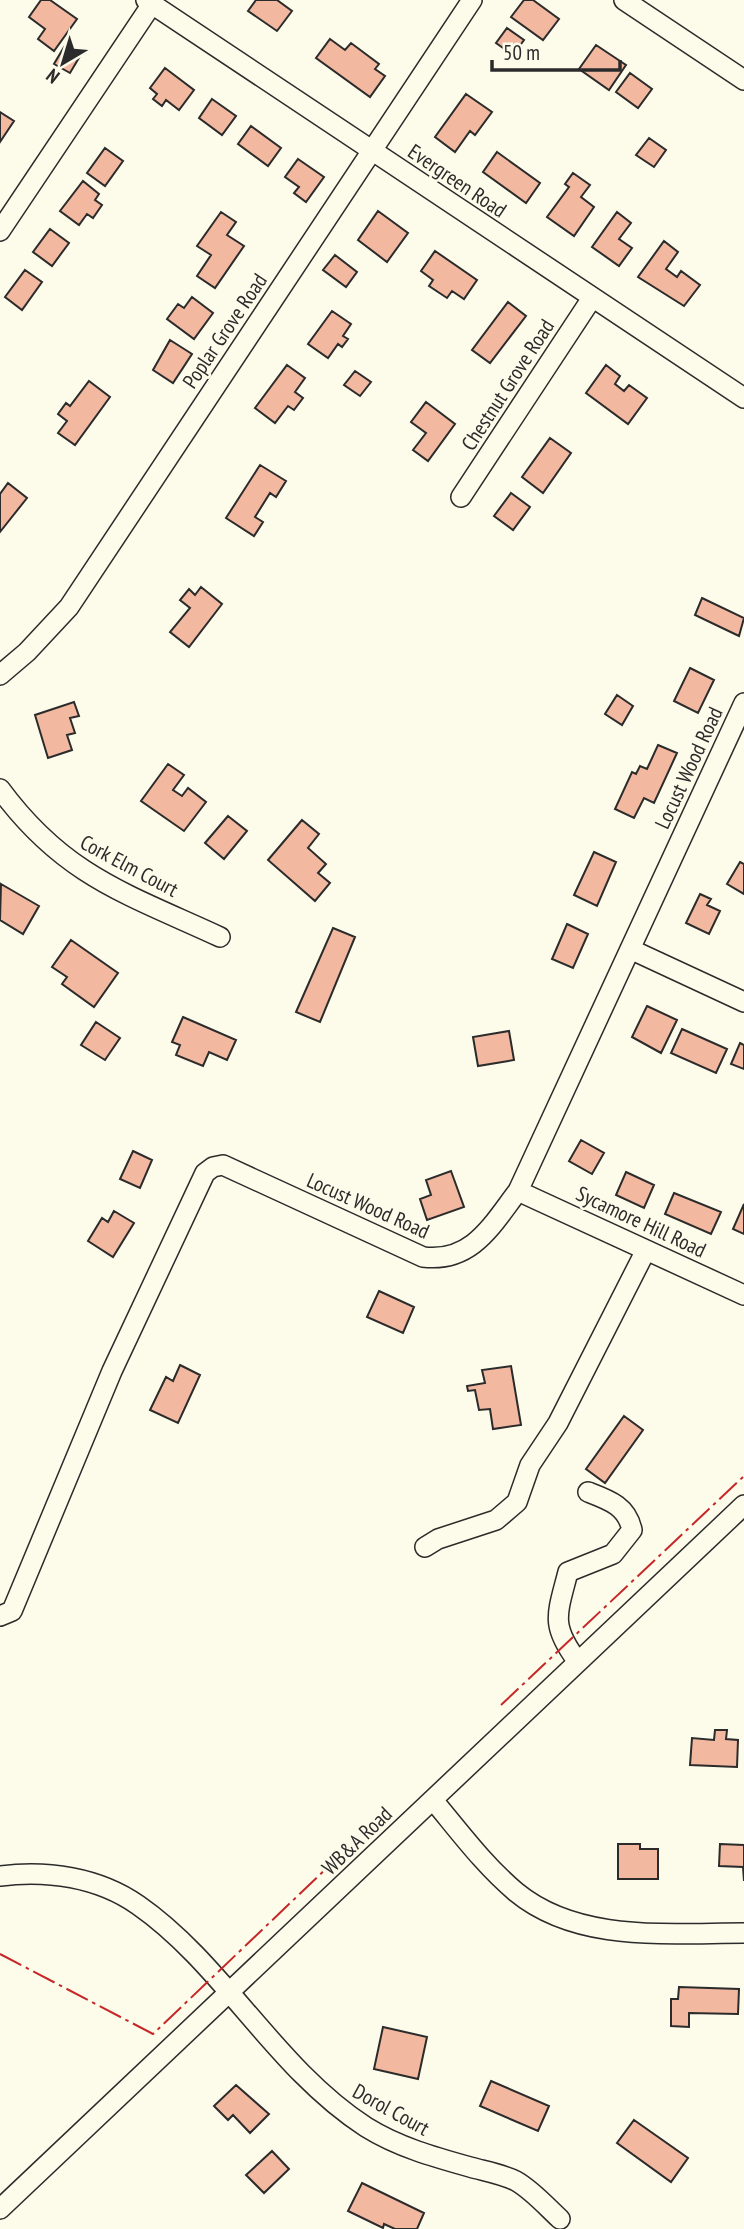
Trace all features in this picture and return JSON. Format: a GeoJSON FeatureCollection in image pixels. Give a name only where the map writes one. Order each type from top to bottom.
{"type":"FeatureCollection","features":[{"type":"Feature","properties":{"kind":"street","name":"Poplar Grove Road"},"geometry":{"type":"LineString","coordinates":[[0,675],[42,638],[69,607],[472,0]]}},
{"type":"Feature","properties":{"kind":"street"},"geometry":{"type":"LineString","coordinates":[[624,0],[742,76]]}},
{"type":"Feature","properties":{"kind":"street","name":"Evergreen Road"},"geometry":{"type":"LineString","coordinates":[[149,2],[744,398]]}},
{"type":"Feature","properties":{"kind":"street"},"geometry":{"type":"LineString","coordinates":[[0,231],[149,2]]}},
{"type":"Feature","properties":{"kind":"street","name":"Chestnut Grove Road"},"geometry":{"type":"LineString","coordinates":[[461,497],[592,298]]}},
{"type":"Feature","properties":{"kind":"street","name":"Locust Wood Road"},"geometry":{"type":"LineString","coordinates":[[6,1613],[112,1371],[205,1173],[223,1164],[394,1245],[423,1257],[439,1259],[454,1257],[470,1248],[518,1191],[743,707]]}},
{"type":"Feature","properties":{"kind":"street","name":"Cork Elm Court"},"geometry":{"type":"LineString","coordinates":[[0,789],[36,833],[86,874],[220,937]]}},
{"type":"Feature","properties":{"kind":"street"},"geometry":{"type":"LineString","coordinates":[[630,949],[744,1002]]}},
{"type":"Feature","properties":{"kind":"street","name":"Sycamore Hill Road"},"geometry":{"type":"LineString","coordinates":[[518,1191],[744,1295]]}},
{"type":"Feature","properties":{"kind":"street"},"geometry":{"type":"LineString","coordinates":[[425,1547],[438,1539],[496,1520],[509,1512],[517,1502],[530,1465],[558,1423],[646,1250]]}},
{"type":"Feature","properties":{"kind":"street"},"geometry":{"type":"LineString","coordinates":[[579,1662],[562,1640],[557,1614],[568,1572],[613,1554],[632,1530],[629,1516],[615,1502],[588,1492]]}},
{"type":"Feature","properties":{"kind":"street","name":"WB&A Road"},"geometry":{"type":"LineString","coordinates":[[0,2209],[744,1505]]}},
{"type":"Feature","properties":{"kind":"street"},"geometry":{"type":"LineString","coordinates":[[433,1800],[517,1893],[564,1919],[612,1930],[744,1933]]}},
{"type":"Feature","properties":{"kind":"street","name":"Dorol Court"},"geometry":{"type":"LineString","coordinates":[[0,1876],[40,1873],[66,1877],[114,1892],[162,1924],[334,2105],[368,2128],[424,2154],[513,2180],[560,2219]]}},
{"type":"Feature","properties":{"kind":"building"},"geometry":{"type":"Polygon","coordinates":[[[41,0],[50,0],[77,19],[54,51],[38,39],[45,29],[29,17],[41,0]]]}},
{"type":"Feature","properties":{"kind":"building"},"geometry":{"type":"Polygon","coordinates":[[[256,0],[277,0],[292,11],[277,31],[248,11],[256,0]]]}},
{"type":"Feature","properties":{"kind":"building"},"geometry":{"type":"Polygon","coordinates":[[[524,0],[533,0],[559,19],[543,40],[511,17],[524,0]]]}},
{"type":"Feature","properties":{"kind":"building"},"geometry":{"type":"Polygon","coordinates":[[[507,28],[524,40],[513,55],[496,43],[507,28]]]}},
{"type":"Feature","properties":{"kind":"building"},"geometry":{"type":"Polygon","coordinates":[[[330,39],[345,50],[351,43],[379,64],[375,69],[385,76],[370,97],[316,58],[330,39]]]}},
{"type":"Feature","properties":{"kind":"building"},"geometry":{"type":"Polygon","coordinates":[[[596,45],[626,65],[609,90],[579,69],[596,45]]]}},
{"type":"Feature","properties":{"kind":"building"},"geometry":{"type":"Polygon","coordinates":[[[64,47],[80,56],[70,73],[54,64],[64,47]]]}},
{"type":"Feature","properties":{"kind":"building"},"geometry":{"type":"Polygon","coordinates":[[[165,68],[194,90],[179,110],[166,100],[162,106],[153,99],[157,94],[150,88],[165,68]]]}},
{"type":"Feature","properties":{"kind":"building"},"geometry":{"type":"Polygon","coordinates":[[[630,73],[652,89],[638,108],[616,92],[630,73]]]}},
{"type":"Feature","properties":{"kind":"building"},"geometry":{"type":"Polygon","coordinates":[[[466,94],[492,112],[475,135],[470,131],[455,152],[435,137],[466,94]]]}},
{"type":"Feature","properties":{"kind":"building"},"geometry":{"type":"Polygon","coordinates":[[[212,99],[236,116],[222,135],[199,118],[212,99]]]}},
{"type":"Feature","properties":{"kind":"building"},"geometry":{"type":"Polygon","coordinates":[[[0,112],[14,121],[0,142],[0,112]]]}},
{"type":"Feature","properties":{"kind":"building"},"geometry":{"type":"Polygon","coordinates":[[[251,126],[281,148],[268,166],[238,144],[251,126]]]}},
{"type":"Feature","properties":{"kind":"building"},"geometry":{"type":"Polygon","coordinates":[[[649,138],[666,150],[654,167],[636,155],[649,138]]]}},
{"type":"Feature","properties":{"kind":"building"},"geometry":{"type":"Polygon","coordinates":[[[105,148],[123,161],[105,186],[87,173],[105,148]]]}},
{"type":"Feature","properties":{"kind":"building"},"geometry":{"type":"Polygon","coordinates":[[[497,152],[540,183],[526,203],[483,172],[497,152]]]}},
{"type":"Feature","properties":{"kind":"building"},"geometry":{"type":"Polygon","coordinates":[[[298,159],[324,177],[306,202],[294,193],[299,187],[285,177],[298,159]]]}},
{"type":"Feature","properties":{"kind":"building"},"geometry":{"type":"Polygon","coordinates":[[[573,173],[590,185],[581,197],[594,207],[574,236],[547,217],[569,187],[565,184],[573,173]]]}},
{"type":"Feature","properties":{"kind":"building"},"geometry":{"type":"Polygon","coordinates":[[[83,181],[99,194],[95,200],[102,205],[93,218],[87,214],[79,225],[60,211],[83,181]]]}},
{"type":"Feature","properties":{"kind":"building"},"geometry":{"type":"Polygon","coordinates":[[[378,211],[408,233],[387,262],[358,240],[378,211]]]}},
{"type":"Feature","properties":{"kind":"building"},"geometry":{"type":"Polygon","coordinates":[[[221,212],[236,222],[227,235],[244,246],[215,288],[197,276],[211,255],[197,246],[221,212]]]}},
{"type":"Feature","properties":{"kind":"building"},"geometry":{"type":"Polygon","coordinates":[[[617,212],[631,223],[619,239],[632,248],[619,266],[592,247],[617,212]]]}},
{"type":"Feature","properties":{"kind":"building"},"geometry":{"type":"Polygon","coordinates":[[[50,229],[69,243],[52,266],[33,252],[50,229]]]}},
{"type":"Feature","properties":{"kind":"building"},"geometry":{"type":"Polygon","coordinates":[[[664,241],[678,252],[666,269],[677,277],[681,271],[700,285],[684,306],[638,277],[664,241]]]}},
{"type":"Feature","properties":{"kind":"building"},"geometry":{"type":"Polygon","coordinates":[[[435,251],[477,280],[464,299],[452,291],[447,298],[429,286],[433,280],[421,271],[435,251]]]}},
{"type":"Feature","properties":{"kind":"building"},"geometry":{"type":"Polygon","coordinates":[[[335,255],[357,272],[346,287],[323,270],[335,255]]]}},
{"type":"Feature","properties":{"kind":"building"},"geometry":{"type":"Polygon","coordinates":[[[25,270],[42,282],[22,310],[5,297],[25,270]]]}},
{"type":"Feature","properties":{"kind":"building"},"geometry":{"type":"Polygon","coordinates":[[[192,297],[213,313],[194,339],[167,319],[178,304],[184,308],[192,297]]]}},
{"type":"Feature","properties":{"kind":"building"},"geometry":{"type":"Polygon","coordinates":[[[508,302],[526,316],[490,363],[472,350],[508,302]]]}},
{"type":"Feature","properties":{"kind":"building"},"geometry":{"type":"Polygon","coordinates":[[[332,311],[351,324],[343,336],[348,339],[342,347],[338,344],[328,358],[308,344],[332,311]]]}},
{"type":"Feature","properties":{"kind":"building"},"geometry":{"type":"Polygon","coordinates":[[[170,340],[192,354],[173,383],[153,370],[170,340]]]}},
{"type":"Feature","properties":{"kind":"building"},"geometry":{"type":"Polygon","coordinates":[[[287,365],[305,378],[295,392],[303,398],[294,410],[288,406],[275,423],[255,408],[287,365]]]}},
{"type":"Feature","properties":{"kind":"building"},"geometry":{"type":"Polygon","coordinates":[[[606,365],[620,376],[615,384],[624,391],[629,385],[647,398],[628,424],[586,393],[606,365]]]}},
{"type":"Feature","properties":{"kind":"building"},"geometry":{"type":"Polygon","coordinates":[[[355,371],[371,382],[360,396],[344,385],[355,371]]]}},
{"type":"Feature","properties":{"kind":"building"},"geometry":{"type":"Polygon","coordinates":[[[89,381],[110,397],[75,445],[58,433],[67,421],[58,414],[66,403],[70,406],[89,381]]]}},
{"type":"Feature","properties":{"kind":"building"},"geometry":{"type":"Polygon","coordinates":[[[426,402],[455,424],[428,461],[413,450],[426,433],[411,422],[426,402]]]}},
{"type":"Feature","properties":{"kind":"building"},"geometry":{"type":"Polygon","coordinates":[[[550,438],[571,453],[543,493],[522,477],[550,438]]]}},
{"type":"Feature","properties":{"kind":"building"},"geometry":{"type":"Polygon","coordinates":[[[260,465],[286,481],[276,497],[270,493],[255,517],[263,522],[254,536],[226,518],[260,465]]]}},
{"type":"Feature","properties":{"kind":"building"},"geometry":{"type":"Polygon","coordinates":[[[8,483],[27,498],[0,532],[0,494],[8,483]]]}},
{"type":"Feature","properties":{"kind":"building"},"geometry":{"type":"Polygon","coordinates":[[[511,493],[530,507],[513,530],[494,516],[511,493]]]}},
{"type":"Feature","properties":{"kind":"building"},"geometry":{"type":"Polygon","coordinates":[[[201,587],[222,604],[189,647],[170,632],[190,608],[180,600],[189,589],[195,595],[201,587]]]}},
{"type":"Feature","properties":{"kind":"building"},"geometry":{"type":"Polygon","coordinates":[[[702,598],[744,618],[739,636],[695,615],[702,598]]]}},
{"type":"Feature","properties":{"kind":"building"},"geometry":{"type":"Polygon","coordinates":[[[690,668],[714,680],[698,713],[674,701],[690,668]]]}},
{"type":"Feature","properties":{"kind":"building"},"geometry":{"type":"Polygon","coordinates":[[[617,695],[633,706],[622,725],[605,714],[617,695]]]}},
{"type":"Feature","properties":{"kind":"building"},"geometry":{"type":"Polygon","coordinates":[[[74,702],[79,716],[70,718],[75,733],[67,735],[72,750],[48,758],[35,715],[74,702]]]}},
{"type":"Feature","properties":{"kind":"building"},"geometry":{"type":"Polygon","coordinates":[[[658,745],[677,753],[654,803],[644,798],[634,818],[615,809],[632,772],[636,774],[640,766],[647,769],[658,745]]]}},
{"type":"Feature","properties":{"kind":"building"},"geometry":{"type":"Polygon","coordinates":[[[168,764],[184,775],[173,790],[182,796],[188,788],[206,802],[184,831],[141,801],[168,764]]]}},
{"type":"Feature","properties":{"kind":"building"},"geometry":{"type":"Polygon","coordinates":[[[228,816],[247,831],[224,859],[205,843],[228,816]]]}},
{"type":"Feature","properties":{"kind":"building"},"geometry":{"type":"Polygon","coordinates":[[[302,820],[319,834],[308,848],[326,864],[318,873],[330,883],[315,901],[268,860],[302,820]]]}},
{"type":"Feature","properties":{"kind":"building"},"geometry":{"type":"Polygon","coordinates":[[[594,852],[616,862],[597,906],[574,895],[594,852]]]}},
{"type":"Feature","properties":{"kind":"building"},"geometry":{"type":"Polygon","coordinates":[[[740,862],[744,864],[744,894],[727,884],[740,862]]]}},
{"type":"Feature","properties":{"kind":"building"},"geometry":{"type":"Polygon","coordinates":[[[1,884],[39,906],[23,934],[0,920],[1,884]]]}},
{"type":"Feature","properties":{"kind":"building"},"geometry":{"type":"Polygon","coordinates":[[[700,894],[711,899],[707,905],[720,911],[709,934],[686,923],[700,894]]]}},
{"type":"Feature","properties":{"kind":"building"},"geometry":{"type":"Polygon","coordinates":[[[567,924],[588,934],[573,968],[552,959],[567,924]]]}},
{"type":"Feature","properties":{"kind":"building"},"geometry":{"type":"Polygon","coordinates":[[[333,928],[355,937],[320,1022],[296,1012],[333,928]]]}},
{"type":"Feature","properties":{"kind":"building"},"geometry":{"type":"Polygon","coordinates":[[[71,940],[118,973],[94,1007],[62,984],[67,977],[52,967],[71,940]]]}},
{"type":"Feature","properties":{"kind":"building"},"geometry":{"type":"Polygon","coordinates":[[[647,1006],[677,1020],[661,1053],[632,1037],[647,1006]]]}},
{"type":"Feature","properties":{"kind":"building"},"geometry":{"type":"Polygon","coordinates":[[[183,1017],[236,1040],[227,1060],[209,1052],[203,1066],[176,1055],[180,1045],[172,1042],[183,1017]]]}},
{"type":"Feature","properties":{"kind":"building"},"geometry":{"type":"Polygon","coordinates":[[[96,1022],[120,1038],[105,1060],[81,1045],[96,1022]]]}},
{"type":"Feature","properties":{"kind":"building"},"geometry":{"type":"Polygon","coordinates":[[[682,1029],[727,1049],[716,1073],[671,1053],[682,1029]]]}},
{"type":"Feature","properties":{"kind":"building"},"geometry":{"type":"Polygon","coordinates":[[[509,1031],[514,1060],[478,1066],[473,1037],[509,1031]]]}},
{"type":"Feature","properties":{"kind":"building"},"geometry":{"type":"Polygon","coordinates":[[[740,1043],[744,1045],[744,1069],[731,1064],[740,1043]]]}},
{"type":"Feature","properties":{"kind":"building"},"geometry":{"type":"Polygon","coordinates":[[[581,1140],[604,1153],[592,1174],[569,1161],[581,1140]]]}},
{"type":"Feature","properties":{"kind":"building"},"geometry":{"type":"Polygon","coordinates":[[[133,1151],[152,1160],[140,1188],[120,1179],[133,1151]]]}},
{"type":"Feature","properties":{"kind":"building"},"geometry":{"type":"Polygon","coordinates":[[[451,1171],[464,1207],[427,1220],[420,1199],[431,1195],[426,1180],[451,1171]]]}},
{"type":"Feature","properties":{"kind":"building"},"geometry":{"type":"Polygon","coordinates":[[[626,1172],[654,1185],[644,1208],[616,1195],[626,1172]]]}},
{"type":"Feature","properties":{"kind":"building"},"geometry":{"type":"Polygon","coordinates":[[[674,1193],[721,1212],[711,1234],[665,1214],[674,1193]]]}},
{"type":"Feature","properties":{"kind":"building"},"geometry":{"type":"Polygon","coordinates":[[[744,1204],[744,1234],[733,1229],[744,1204]]]}},
{"type":"Feature","properties":{"kind":"building"},"geometry":{"type":"Polygon","coordinates":[[[114,1211],[134,1223],[113,1257],[88,1241],[102,1218],[108,1222],[114,1211]]]}},
{"type":"Feature","properties":{"kind":"building"},"geometry":{"type":"Polygon","coordinates":[[[379,1291],[414,1307],[403,1333],[367,1317],[379,1291]]]}},
{"type":"Feature","properties":{"kind":"building"},"geometry":{"type":"Polygon","coordinates":[[[180,1365],[200,1375],[178,1423],[150,1410],[166,1377],[173,1381],[180,1365]]]}},
{"type":"Feature","properties":{"kind":"building"},"geometry":{"type":"Polygon","coordinates":[[[511,1366],[521,1425],[493,1429],[490,1409],[479,1410],[475,1390],[468,1391],[467,1386],[485,1383],[482,1370],[511,1366]]]}},
{"type":"Feature","properties":{"kind":"building"},"geometry":{"type":"Polygon","coordinates":[[[624,1416],[643,1430],[605,1483],[586,1469],[624,1416]]]}},
{"type":"Feature","properties":{"kind":"building"},"geometry":{"type":"Polygon","coordinates":[[[715,1730],[727,1730],[726,1739],[738,1740],[737,1767],[690,1765],[692,1738],[714,1740],[715,1730]]]}},
{"type":"Feature","properties":{"kind":"building"},"geometry":{"type":"Polygon","coordinates":[[[618,1844],[640,1844],[640,1849],[658,1849],[658,1879],[618,1879],[618,1844]]]}},
{"type":"Feature","properties":{"kind":"building"},"geometry":{"type":"Polygon","coordinates":[[[720,1844],[744,1845],[744,1881],[743,1867],[719,1866],[720,1844]]]}},
{"type":"Feature","properties":{"kind":"building"},"geometry":{"type":"Polygon","coordinates":[[[679,1987],[739,1989],[738,2014],[689,2013],[689,2027],[671,2026],[671,1999],[678,1999],[679,1987]]]}},
{"type":"Feature","properties":{"kind":"building"},"geometry":{"type":"Polygon","coordinates":[[[383,2027],[427,2037],[418,2079],[374,2069],[383,2027]]]}},
{"type":"Feature","properties":{"kind":"building"},"geometry":{"type":"Polygon","coordinates":[[[491,2081],[549,2106],[538,2131],[480,2106],[491,2081]]]}},
{"type":"Feature","properties":{"kind":"building"},"geometry":{"type":"Polygon","coordinates":[[[236,2085],[269,2114],[250,2133],[233,2115],[228,2120],[214,2106],[236,2085]]]}},
{"type":"Feature","properties":{"kind":"building"},"geometry":{"type":"Polygon","coordinates":[[[634,2120],[688,2158],[671,2182],[617,2143],[634,2120]]]}},
{"type":"Feature","properties":{"kind":"building"},"geometry":{"type":"Polygon","coordinates":[[[272,2151],[289,2169],[264,2193],[246,2175],[272,2151]]]}},
{"type":"Feature","properties":{"kind":"building"},"geometry":{"type":"Polygon","coordinates":[[[362,2183],[424,2213],[417,2229],[395,2229],[384,2224],[383,2228],[348,2211],[362,2183]]]}},
{"type":"Feature","properties":{"kind":"power"},"geometry":{"type":"LineString","coordinates":[[501,1705],[744,1476]]}},
{"type":"Feature","properties":{"kind":"power"},"geometry":{"type":"LineString","coordinates":[[0,1954],[153,2034],[330,1865]]}}]}
